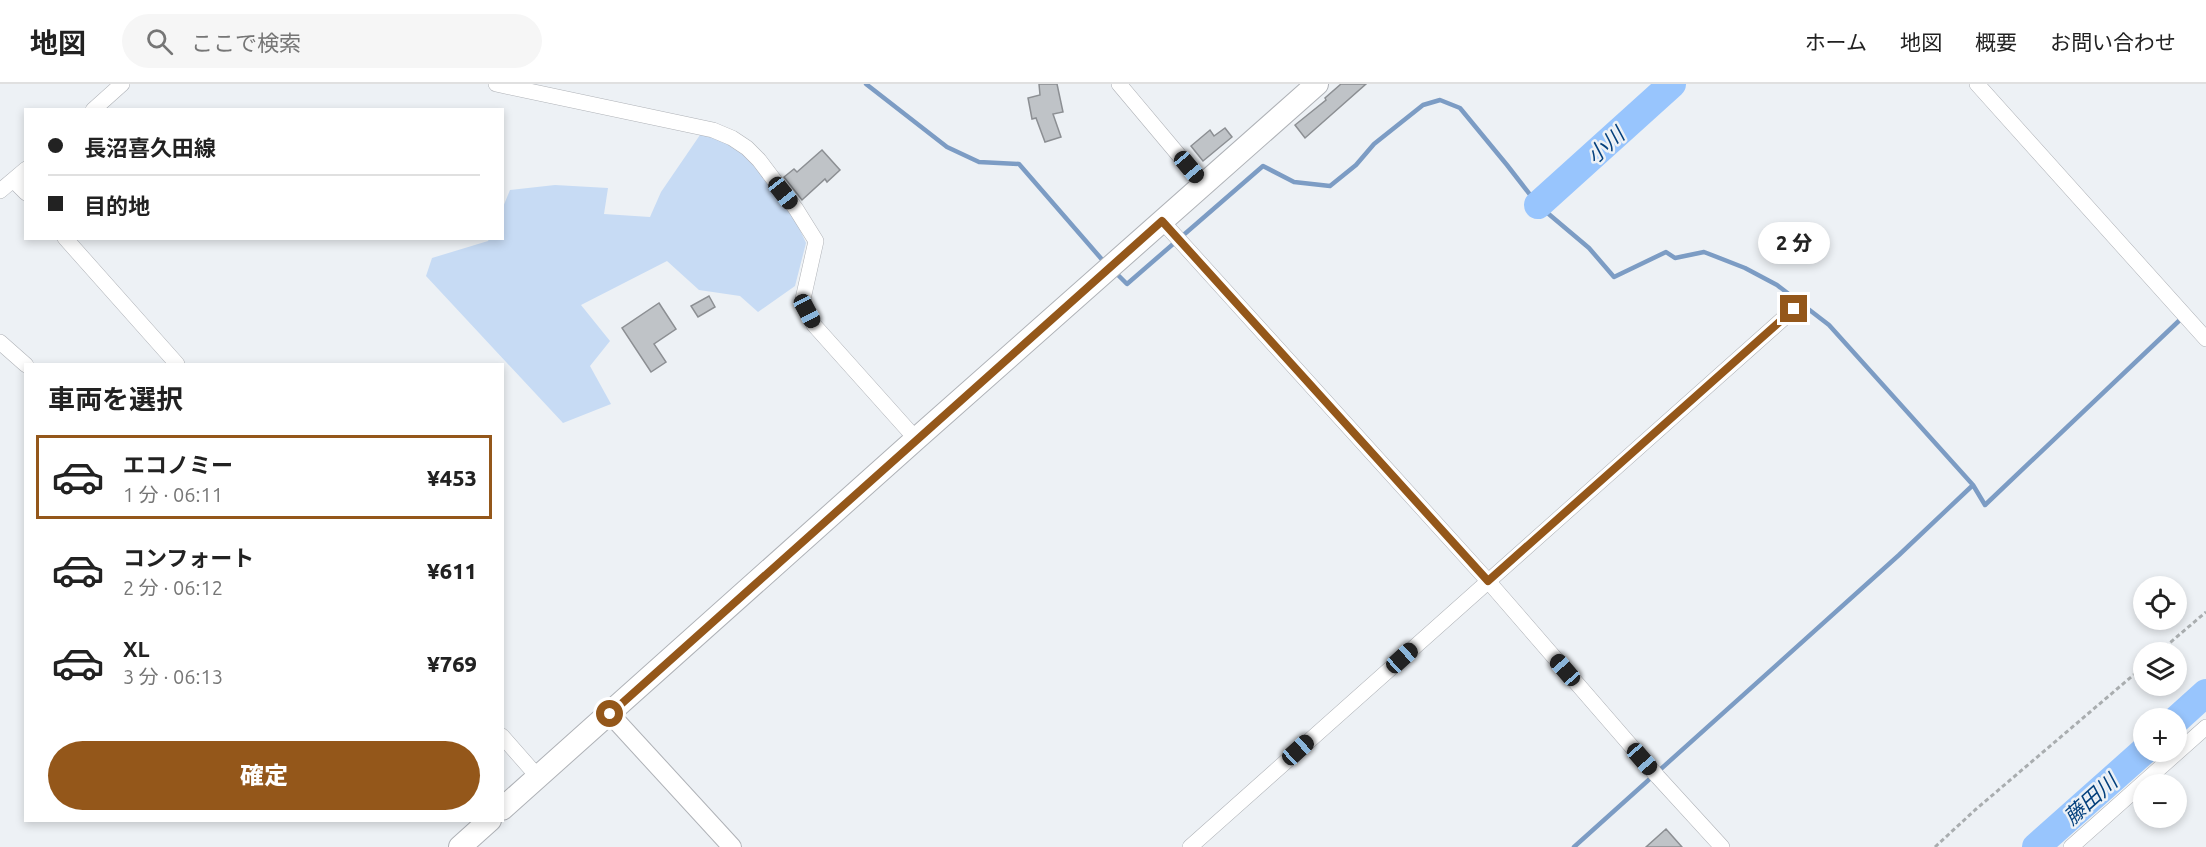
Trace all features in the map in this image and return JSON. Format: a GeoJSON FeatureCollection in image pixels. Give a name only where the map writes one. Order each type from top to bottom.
{"type":"FeatureCollection","features":[{"type":"Feature","properties":{"kind":"main road"},"geometry":{"type":"LineString","coordinates":[[504,807],[915,439],[1317,84]]}},
{"type":"Feature","properties":{"kind":"main road"},"geometry":{"type":"LineString","coordinates":[[460,847],[488,822]]}},
{"type":"Feature","properties":{"kind":"street"},"geometry":{"type":"LineString","coordinates":[[95,108],[122,84]]}},
{"type":"Feature","properties":{"kind":"street"},"geometry":{"type":"LineString","coordinates":[[496,84],[713,130],[732,138],[747,148],[759,160],[796,209],[816,241],[803,299],[814,325],[915,439]]}},
{"type":"Feature","properties":{"kind":"street"},"geometry":{"type":"LineString","coordinates":[[1119,84],[1203,184]]}},
{"type":"Feature","properties":{"kind":"street"},"geometry":{"type":"LineString","coordinates":[[1977,84],[2206,339]]}},
{"type":"Feature","properties":{"kind":"street"},"geometry":{"type":"LineString","coordinates":[[0,191],[24,171]]}},
{"type":"Feature","properties":{"kind":"street"},"geometry":{"type":"LineString","coordinates":[[13,180],[24,192]]}},
{"type":"Feature","properties":{"kind":"street"},"geometry":{"type":"LineString","coordinates":[[1162,221],[1488,581],[1658,777],[1722,847]]}},
{"type":"Feature","properties":{"kind":"street"},"geometry":{"type":"LineString","coordinates":[[67,240],[176,363]]}},
{"type":"Feature","properties":{"kind":"street"},"geometry":{"type":"LineString","coordinates":[[1190,847],[1794,309]]}},
{"type":"Feature","properties":{"kind":"street"},"geometry":{"type":"LineString","coordinates":[[0,342],[24,363]]}},
{"type":"Feature","properties":{"kind":"street"},"geometry":{"type":"LineString","coordinates":[[610,714],[732,847]]}},
{"type":"Feature","properties":{"kind":"street"},"geometry":{"type":"LineString","coordinates":[[2072,847],[2206,727]]}},
{"type":"Feature","properties":{"kind":"street"},"geometry":{"type":"LineString","coordinates":[[504,738],[538,777]]}},
{"type":"Feature","properties":{"kind":"path"},"geometry":{"type":"LineString","coordinates":[[2171,642],[2206,612]]}},
{"type":"Feature","properties":{"kind":"path"},"geometry":{"type":"LineString","coordinates":[[1935,847],[1974,810],[2133,675]]}},
{"type":"Feature","properties":{"kind":"shaded area"},"geometry":{"type":"Polygon","coordinates":[[[702,132],[737,147],[784,195],[806,243],[795,286],[758,312],[740,296],[699,290],[667,261],[581,305],[610,341],[590,366],[611,404],[563,423],[426,276],[432,258],[488,240],[504,240],[504,205],[510,190],[555,185],[608,188],[604,214],[650,217],[661,192],[702,132]]]}},
{"type":"Feature","properties":{"kind":"building"},"geometry":{"type":"Polygon","coordinates":[[[1039,84],[1057,84],[1063,112],[1053,114],[1061,137],[1045,142],[1036,118],[1032,119],[1028,98],[1040,95],[1039,84]]]}},
{"type":"Feature","properties":{"kind":"building"},"geometry":{"type":"Polygon","coordinates":[[[1341,84],[1366,84],[1305,138],[1295,125],[1326,100],[1325,98],[1341,84]]]}},
{"type":"Feature","properties":{"kind":"building"},"geometry":{"type":"Polygon","coordinates":[[[1225,128],[1232,137],[1203,161],[1191,146],[1210,130],[1214,136],[1225,128]]]}},
{"type":"Feature","properties":{"kind":"building"},"geometry":{"type":"Polygon","coordinates":[[[822,150],[840,170],[827,182],[825,179],[802,200],[784,177],[794,169],[797,172],[822,150]]]}},
{"type":"Feature","properties":{"kind":"building"},"geometry":{"type":"Polygon","coordinates":[[[709,296],[715,307],[698,317],[691,306],[709,296]]]}},
{"type":"Feature","properties":{"kind":"building"},"geometry":{"type":"Polygon","coordinates":[[[659,303],[676,329],[654,344],[666,362],[651,372],[622,328],[659,303]]]}},
{"type":"Feature","properties":{"kind":"building"},"geometry":{"type":"Polygon","coordinates":[[[1666,829],[1682,847],[1646,847],[1666,829]]]}},
{"type":"Feature","properties":{"kind":"waterway"},"geometry":{"type":"LineString","coordinates":[[866,84],[947,147],[979,162],[1019,164],[1105,263]]}},
{"type":"Feature","properties":{"kind":"waterway","name":"小川"},"geometry":{"type":"LineString","coordinates":[[1538,205],[1672,84]]}},
{"type":"Feature","properties":{"kind":"waterway"},"geometry":{"type":"LineString","coordinates":[[1116,273],[1127,284],[1263,166],[1294,182],[1330,186],[1356,165],[1374,144],[1423,105],[1440,100],[1460,108],[1538,205],[1589,248],[1614,277],[1666,252],[1675,258],[1704,252],[1745,268],[1777,285],[1829,325],[1973,485],[1985,505],[2183,317]]}},
{"type":"Feature","properties":{"kind":"waterway"},"geometry":{"type":"LineString","coordinates":[[1574,847],[1899,555],[1973,485]]}},
{"type":"Feature","properties":{"kind":"waterway","name":"藤田川"},"geometry":{"type":"LineString","coordinates":[[2187,710],[2206,693]]}},
{"type":"Feature","properties":{"kind":"waterway","name":"藤田川"},"geometry":{"type":"LineString","coordinates":[[2036,847],[2133,761]]}},
{"type":"Feature","properties":{"kind":"route"},"geometry":{"type":"LineString","coordinates":[[610,714],[915,439],[1162,221],[1488,581],[1794,309]]}}]}
